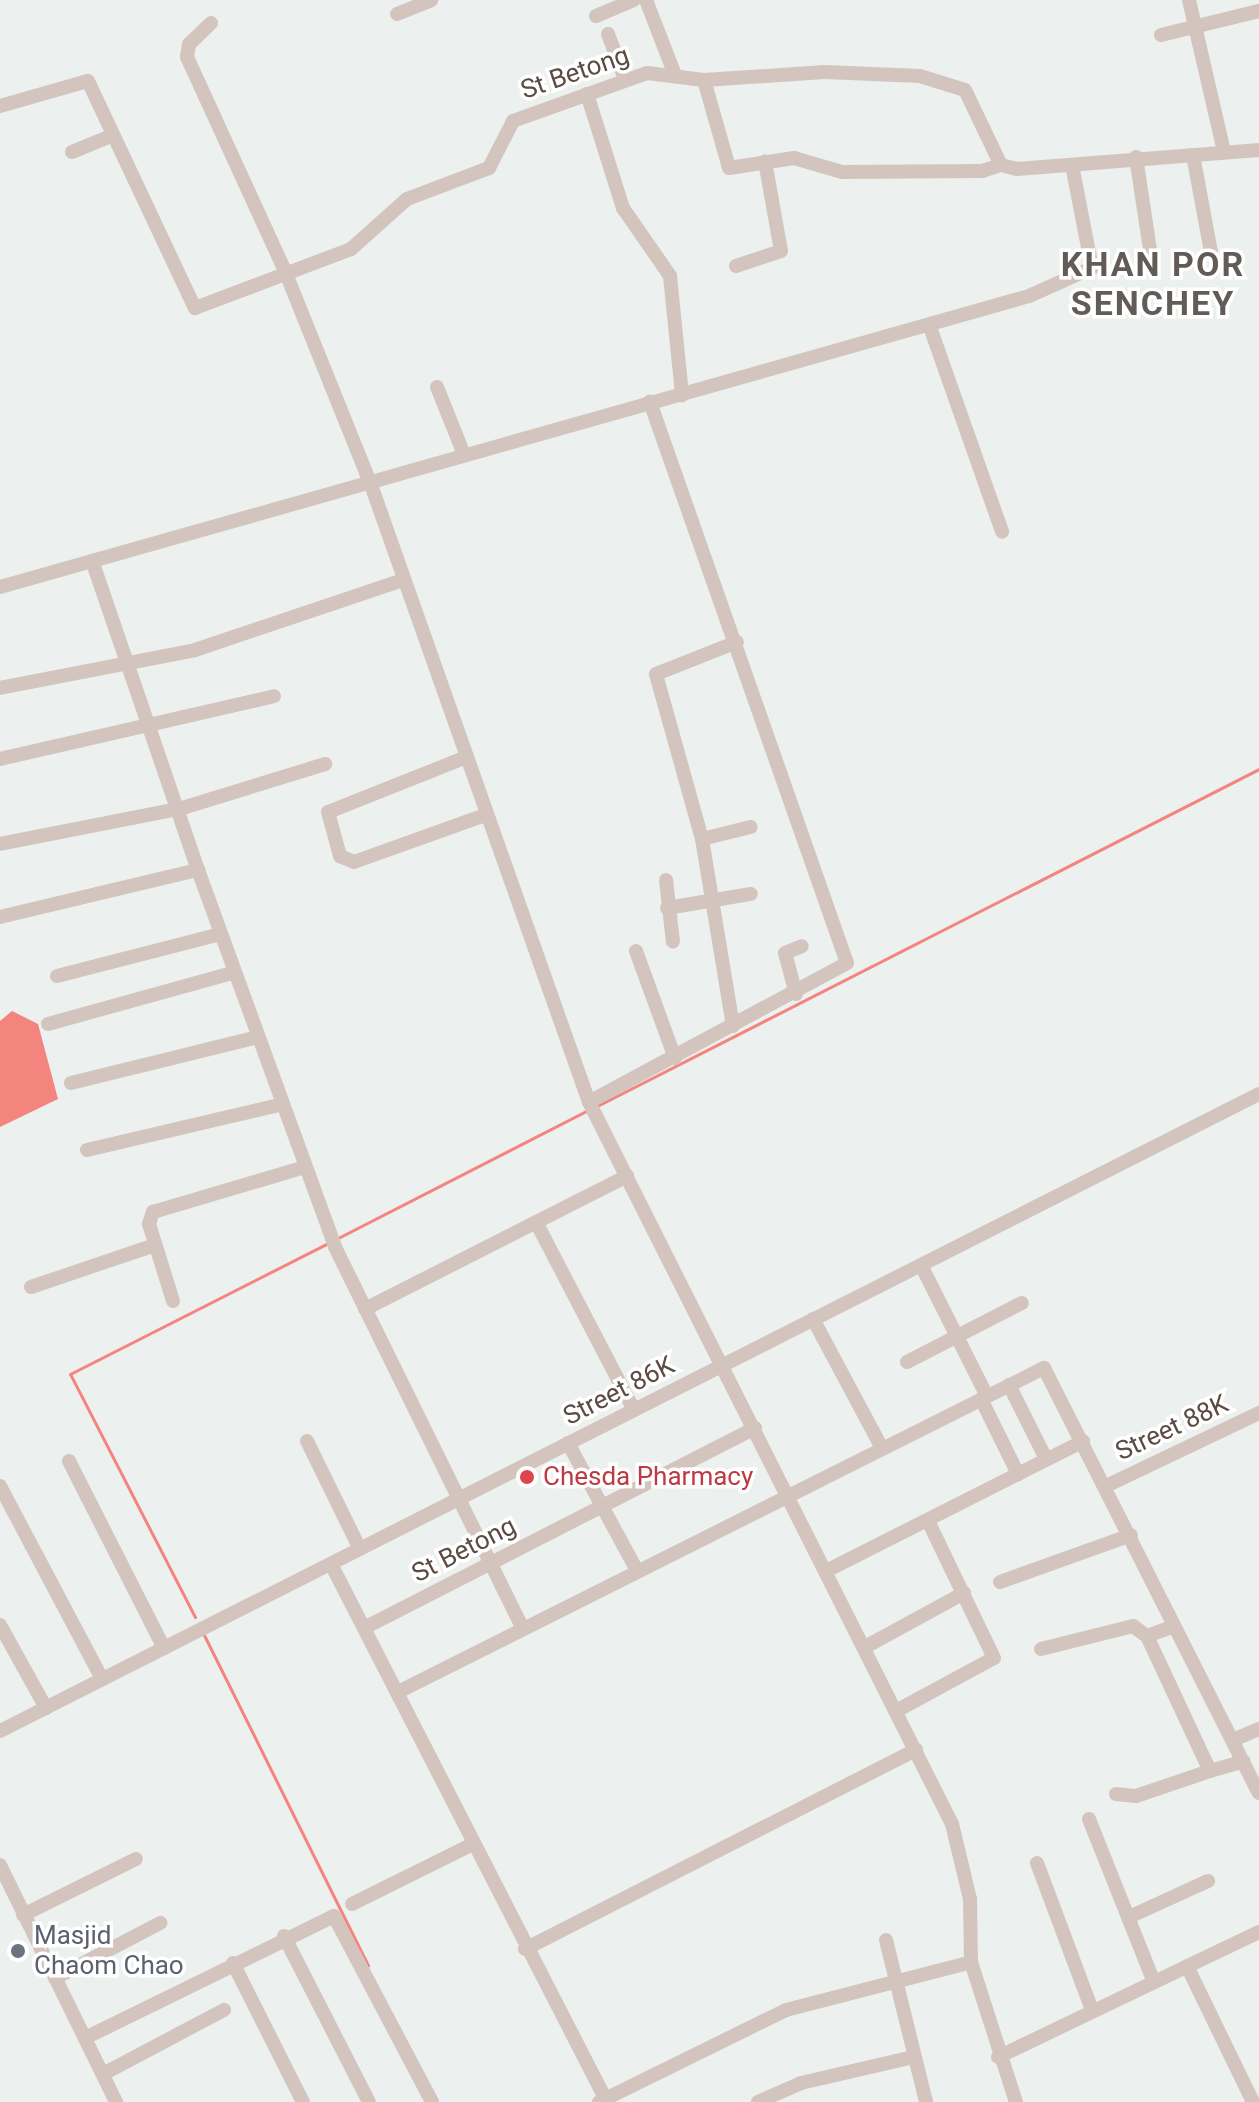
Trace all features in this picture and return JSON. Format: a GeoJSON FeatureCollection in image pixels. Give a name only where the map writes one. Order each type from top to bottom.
{"type":"FeatureCollection","features":[{"type":"Feature","properties":{"kind":"street"},"geometry":{"type":"LineString","coordinates":[[397,14],[431,0]]}},
{"type":"Feature","properties":{"kind":"street"},"geometry":{"type":"LineString","coordinates":[[596,16],[634,0]]}},
{"type":"Feature","properties":{"kind":"street"},"geometry":{"type":"LineString","coordinates":[[646,0],[675,75]]}},
{"type":"Feature","properties":{"kind":"street"},"geometry":{"type":"LineString","coordinates":[[1189,0],[1224,152]]}},
{"type":"Feature","properties":{"kind":"street"},"geometry":{"type":"LineString","coordinates":[[1161,35],[1259,11]]}},
{"type":"Feature","properties":{"kind":"street"},"geometry":{"type":"LineString","coordinates":[[211,23],[189,44],[187,57],[285,271],[370,482],[400,581],[591,1107],[952,1824],[970,1899],[971,1962],[998,2057],[1016,2102]]}},
{"type":"Feature","properties":{"kind":"street"},"geometry":{"type":"LineString","coordinates":[[608,34],[625,79]]}},
{"type":"Feature","properties":{"kind":"street","name":"St Betong"},"geometry":{"type":"LineString","coordinates":[[0,106],[88,81],[195,308],[285,271],[351,249],[407,199],[489,168],[513,121],[625,79],[675,75],[704,80],[847,72],[955,85],[972,101],[1001,165]]}},
{"type":"Feature","properties":{"kind":"street"},"geometry":{"type":"LineString","coordinates":[[704,80],[726,167],[804,159],[871,172],[1001,165],[1072,165],[1136,157],[1259,150]]}},
{"type":"Feature","properties":{"kind":"street"},"geometry":{"type":"LineString","coordinates":[[587,94],[623,208],[670,276],[682,395]]}},
{"type":"Feature","properties":{"kind":"street"},"geometry":{"type":"LineString","coordinates":[[72,152],[113,135]]}},
{"type":"Feature","properties":{"kind":"street"},"geometry":{"type":"LineString","coordinates":[[1193,155],[1211,252]]}},
{"type":"Feature","properties":{"kind":"street"},"geometry":{"type":"LineString","coordinates":[[1136,157],[1150,250]]}},
{"type":"Feature","properties":{"kind":"street"},"geometry":{"type":"LineString","coordinates":[[736,266],[781,251],[765,161]]}},
{"type":"Feature","properties":{"kind":"street"},"geometry":{"type":"LineString","coordinates":[[0,587],[370,482],[463,452],[930,327],[1092,268],[1072,165]]}},
{"type":"Feature","properties":{"kind":"street"},"geometry":{"type":"LineString","coordinates":[[930,327],[1002,532]]}},
{"type":"Feature","properties":{"kind":"street"},"geometry":{"type":"LineString","coordinates":[[437,387],[463,452]]}},
{"type":"Feature","properties":{"kind":"street"},"geometry":{"type":"LineString","coordinates":[[591,1107],[843,967],[847,957],[650,402]]}},
{"type":"Feature","properties":{"kind":"street"},"geometry":{"type":"LineString","coordinates":[[92,561],[220,934],[328,1230],[456,1500],[522,1627]]}},
{"type":"Feature","properties":{"kind":"street"},"geometry":{"type":"LineString","coordinates":[[0,688],[195,650],[400,581]]}},
{"type":"Feature","properties":{"kind":"street"},"geometry":{"type":"LineString","coordinates":[[733,1026],[702,839],[656,674],[737,642]]}},
{"type":"Feature","properties":{"kind":"street"},"geometry":{"type":"LineString","coordinates":[[0,759],[150,730],[274,696]]}},
{"type":"Feature","properties":{"kind":"street"},"geometry":{"type":"LineString","coordinates":[[464,758],[328,812],[340,856],[354,862],[485,815]]}},
{"type":"Feature","properties":{"kind":"street"},"geometry":{"type":"LineString","coordinates":[[0,844],[179,809],[325,764]]}},
{"type":"Feature","properties":{"kind":"street"},"geometry":{"type":"LineString","coordinates":[[702,839],[751,827]]}},
{"type":"Feature","properties":{"kind":"street"},"geometry":{"type":"LineString","coordinates":[[0,917],[198,870]]}},
{"type":"Feature","properties":{"kind":"street"},"geometry":{"type":"LineString","coordinates":[[666,880],[673,942]]}},
{"type":"Feature","properties":{"kind":"street"},"geometry":{"type":"LineString","coordinates":[[667,908],[751,894]]}},
{"type":"Feature","properties":{"kind":"street"},"geometry":{"type":"LineString","coordinates":[[57,976],[220,934]]}},
{"type":"Feature","properties":{"kind":"street"},"geometry":{"type":"LineString","coordinates":[[796,994],[785,953],[802,946]]}},
{"type":"Feature","properties":{"kind":"street"},"geometry":{"type":"LineString","coordinates":[[636,951],[675,1058]]}},
{"type":"Feature","properties":{"kind":"street"},"geometry":{"type":"LineString","coordinates":[[48,1024],[235,972]]}},
{"type":"Feature","properties":{"kind":"street"},"geometry":{"type":"LineString","coordinates":[[71,1083],[258,1037]]}},
{"type":"Feature","properties":{"kind":"street","name":"Street 86K"},"geometry":{"type":"LineString","coordinates":[[2,1724],[46,1708],[1259,1094]]}},
{"type":"Feature","properties":{"kind":"street"},"geometry":{"type":"LineString","coordinates":[[87,1150],[283,1104]]}},
{"type":"Feature","properties":{"kind":"street"},"geometry":{"type":"LineString","coordinates":[[173,1301],[155,1245],[153,1212],[305,1167]]}},
{"type":"Feature","properties":{"kind":"street"},"geometry":{"type":"LineString","coordinates":[[365,1309],[627,1176]]}},
{"type":"Feature","properties":{"kind":"street"},"geometry":{"type":"LineString","coordinates":[[536,1222],[634,1410]]}},
{"type":"Feature","properties":{"kind":"street"},"geometry":{"type":"LineString","coordinates":[[31,1287],[155,1245]]}},
{"type":"Feature","properties":{"kind":"street"},"geometry":{"type":"LineString","coordinates":[[921,1265],[1018,1474]]}},
{"type":"Feature","properties":{"kind":"street"},"geometry":{"type":"LineString","coordinates":[[907,1362],[1022,1303]]}},
{"type":"Feature","properties":{"kind":"street"},"geometry":{"type":"LineString","coordinates":[[813,1319],[882,1448]]}},
{"type":"Feature","properties":{"kind":"street"},"geometry":{"type":"LineString","coordinates":[[398,1692],[636,1569],[1009,1385],[1049,1372],[1259,1793]]}},
{"type":"Feature","properties":{"kind":"street"},"geometry":{"type":"LineString","coordinates":[[1009,1385],[1046,1459]]}},
{"type":"Feature","properties":{"kind":"street","name":"Street 88K"},"geometry":{"type":"LineString","coordinates":[[1106,1486],[1259,1413]]}},
{"type":"Feature","properties":{"kind":"street","name":"St Betong"},"geometry":{"type":"LineString","coordinates":[[366,1627],[755,1428]]}},
{"type":"Feature","properties":{"kind":"street"},"geometry":{"type":"LineString","coordinates":[[307,1441],[360,1549]]}},
{"type":"Feature","properties":{"kind":"street"},"geometry":{"type":"LineString","coordinates":[[826,1571],[1083,1441]]}},
{"type":"Feature","properties":{"kind":"street"},"geometry":{"type":"LineString","coordinates":[[568,1443],[636,1569]]}},
{"type":"Feature","properties":{"kind":"street"},"geometry":{"type":"LineString","coordinates":[[69,1461],[164,1648]]}},
{"type":"Feature","properties":{"kind":"street"},"geometry":{"type":"LineString","coordinates":[[0,1486],[102,1679]]}},
{"type":"Feature","properties":{"kind":"street"},"geometry":{"type":"LineString","coordinates":[[896,1711],[990,1664],[993,1652],[928,1521]]}},
{"type":"Feature","properties":{"kind":"street"},"geometry":{"type":"LineString","coordinates":[[1000,1582],[1131,1535]]}},
{"type":"Feature","properties":{"kind":"street"},"geometry":{"type":"LineString","coordinates":[[331,1564],[366,1627],[603,2101],[786,2010],[897,1985],[971,1962]]}},
{"type":"Feature","properties":{"kind":"street"},"geometry":{"type":"LineString","coordinates":[[865,1647],[964,1593]]}},
{"type":"Feature","properties":{"kind":"street"},"geometry":{"type":"LineString","coordinates":[[0,1625],[46,1708]]}},
{"type":"Feature","properties":{"kind":"street"},"geometry":{"type":"LineString","coordinates":[[1041,1649],[1133,1626],[1147,1636],[1210,1771]]}},
{"type":"Feature","properties":{"kind":"street"},"geometry":{"type":"LineString","coordinates":[[1147,1636],[1174,1626]]}},
{"type":"Feature","properties":{"kind":"street"},"geometry":{"type":"LineString","coordinates":[[1233,1740],[1259,1729]]}},
{"type":"Feature","properties":{"kind":"street"},"geometry":{"type":"LineString","coordinates":[[525,1949],[916,1750]]}},
{"type":"Feature","properties":{"kind":"street"},"geometry":{"type":"LineString","coordinates":[[1116,1794],[1136,1796],[1244,1761]]}},
{"type":"Feature","properties":{"kind":"street"},"geometry":{"type":"LineString","coordinates":[[1089,1819],[1154,1982]]}},
{"type":"Feature","properties":{"kind":"street"},"geometry":{"type":"LineString","coordinates":[[352,1904],[473,1844]]}},
{"type":"Feature","properties":{"kind":"street"},"geometry":{"type":"LineString","coordinates":[[23,1915],[136,1859]]}},
{"type":"Feature","properties":{"kind":"street"},"geometry":{"type":"LineString","coordinates":[[1037,1863],[1092,2010]]}},
{"type":"Feature","properties":{"kind":"street"},"geometry":{"type":"LineString","coordinates":[[0,1865],[116,2102]]}},
{"type":"Feature","properties":{"kind":"street"},"geometry":{"type":"LineString","coordinates":[[1129,1917],[1208,1881]]}},
{"type":"Feature","properties":{"kind":"street"},"geometry":{"type":"LineString","coordinates":[[85,2038],[328,1916],[343,1922],[432,2102]]}},
{"type":"Feature","properties":{"kind":"street"},"geometry":{"type":"LineString","coordinates":[[55,1978],[160,1923]]}},
{"type":"Feature","properties":{"kind":"street"},"geometry":{"type":"LineString","coordinates":[[284,1936],[369,2102]]}},
{"type":"Feature","properties":{"kind":"street"},"geometry":{"type":"LineString","coordinates":[[998,2057],[1187,1966],[1257,1938]]}},
{"type":"Feature","properties":{"kind":"street"},"geometry":{"type":"LineString","coordinates":[[886,1940],[926,2102]]}},
{"type":"Feature","properties":{"kind":"street"},"geometry":{"type":"LineString","coordinates":[[233,1963],[303,2102]]}},
{"type":"Feature","properties":{"kind":"street"},"geometry":{"type":"LineString","coordinates":[[1187,1966],[1256,2102]]}},
{"type":"Feature","properties":{"kind":"street"},"geometry":{"type":"LineString","coordinates":[[103,2074],[224,2010]]}},
{"type":"Feature","properties":{"kind":"street"},"geometry":{"type":"LineString","coordinates":[[758,2102],[801,2083],[914,2057]]}},
{"type":"Feature","properties":{"kind":"shaded area"},"geometry":{"type":"Polygon","coordinates":[[[12,1011],[38,1024],[58,1099],[0,1127],[0,1021],[12,1011]]]}},
{"type":"Feature","properties":{"kind":"waterway"},"geometry":{"type":"LineString","coordinates":[[597,1106],[1259,769]]}},
{"type":"Feature","properties":{"kind":"waterway"},"geometry":{"type":"LineString","coordinates":[[336,1239],[586,1111]]}},
{"type":"Feature","properties":{"kind":"waterway"},"geometry":{"type":"LineString","coordinates":[[195,1617],[70,1374],[330,1242]]}},
{"type":"Feature","properties":{"kind":"waterway"},"geometry":{"type":"LineString","coordinates":[[204,1635],[368,1966]]}},
{"type":"Feature","properties":{"kind":"place","name":"Chesda Pharmacy"},"geometry":{"type":"Point","coordinates":[527,1477]}},
{"type":"Feature","properties":{"kind":"place","name":"Masjid Chaom Chao"},"geometry":{"type":"Point","coordinates":[18,1951]}},
{"type":"Feature","properties":{"kind":"district","name":"KHAN POR SENCHEY"},"geometry":{"type":"Point","coordinates":[1153,284]}}]}
